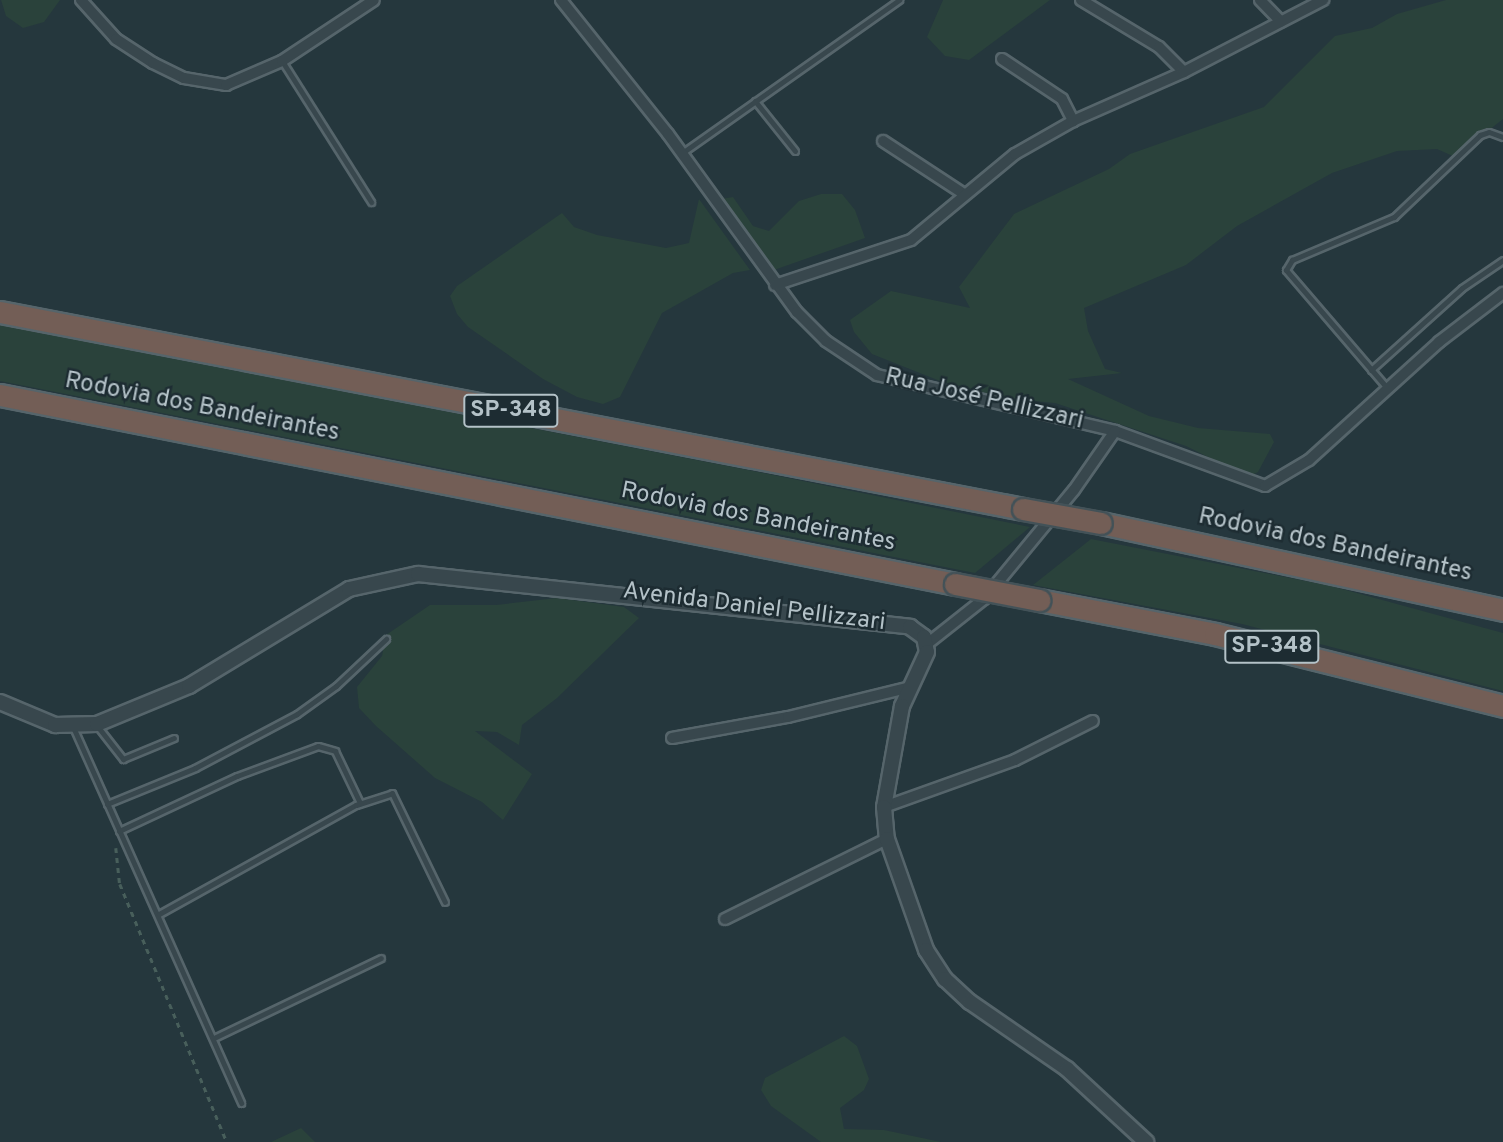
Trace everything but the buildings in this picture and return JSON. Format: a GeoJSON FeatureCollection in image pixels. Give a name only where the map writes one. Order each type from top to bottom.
{"type":"FeatureCollection","features":[{"type":"Feature","properties":{"kind":"highway","name":"Rodovia dos Bandeirantes"},"geometry":{"type":"LineString","coordinates":[[0,312],[1101,523],[1503,610]]}},
{"type":"Feature","properties":{"kind":"highway","name":"Rodovia dos Bandeirantes"},"geometry":{"type":"LineString","coordinates":[[0,395],[1254,643],[1503,706]]}},
{"type":"Feature","properties":{"kind":"street"},"geometry":{"type":"LineString","coordinates":[[81,0],[116,39],[184,78],[226,85],[282,61],[374,0]]}},
{"type":"Feature","properties":{"kind":"street","name":"Rua José Pellizzari"},"geometry":{"type":"LineString","coordinates":[[561,0],[682,153],[775,285],[826,341],[877,375],[1115,431],[1265,486],[1309,460],[1388,389],[1503,293]]}},
{"type":"Feature","properties":{"kind":"street"},"geometry":{"type":"LineString","coordinates":[[1082,0],[1159,47],[1184,72]]}},
{"type":"Feature","properties":{"kind":"street"},"geometry":{"type":"LineString","coordinates":[[1260,0],[1281,22]]}},
{"type":"Feature","properties":{"kind":"street"},"geometry":{"type":"LineString","coordinates":[[775,285],[911,240],[1015,154],[1073,121],[1184,72],[1323,0]]}},
{"type":"Feature","properties":{"kind":"street"},"geometry":{"type":"LineString","coordinates":[[1002,59],[1062,99],[1073,121]]}},
{"type":"Feature","properties":{"kind":"street"},"geometry":{"type":"LineString","coordinates":[[883,141],[964,194]]}},
{"type":"Feature","properties":{"kind":"street"},"geometry":{"type":"LineString","coordinates":[[1115,431],[1074,490],[984,599],[927,644],[895,733],[884,807],[887,838],[913,919],[946,979],[970,1002],[1067,1069],[1146,1142]]}},
{"type":"Feature","properties":{"kind":"street","name":"Avenida Daniel Pellizzari"},"geometry":{"type":"LineString","coordinates":[[0,702],[55,725],[73,727],[97,724],[189,687],[349,589],[418,574],[873,621],[909,627],[920,632],[927,644]]}},
{"type":"Feature","properties":{"kind":"street"},"geometry":{"type":"LineString","coordinates":[[672,738],[788,717],[911,687]]}},
{"type":"Feature","properties":{"kind":"street"},"geometry":{"type":"LineString","coordinates":[[884,807],[1015,760],[1093,721]]}},
{"type":"Feature","properties":{"kind":"street"},"geometry":{"type":"LineString","coordinates":[[725,919],[887,838]]}},
{"type":"Feature","properties":{"kind":"lane"},"geometry":{"type":"LineString","coordinates":[[682,153],[899,0]]}},
{"type":"Feature","properties":{"kind":"lane"},"geometry":{"type":"LineString","coordinates":[[282,61],[371,202]]}},
{"type":"Feature","properties":{"kind":"lane"},"geometry":{"type":"LineString","coordinates":[[754,102],[794,151]]}},
{"type":"Feature","properties":{"kind":"lane"},"geometry":{"type":"LineString","coordinates":[[1388,389],[1286,270],[1292,260],[1394,217],[1480,135],[1489,132],[1503,137]]}},
{"type":"Feature","properties":{"kind":"lane"},"geometry":{"type":"LineString","coordinates":[[1370,370],[1462,288],[1503,260]]}},
{"type":"Feature","properties":{"kind":"lane"},"geometry":{"type":"LineString","coordinates":[[107,804],[195,768],[297,714],[336,686],[386,639]]}},
{"type":"Feature","properties":{"kind":"lane"},"geometry":{"type":"LineString","coordinates":[[97,724],[123,759],[174,738]]}},
{"type":"Feature","properties":{"kind":"lane"},"geometry":{"type":"LineString","coordinates":[[73,727],[159,914],[241,1103]]}},
{"type":"Feature","properties":{"kind":"lane"},"geometry":{"type":"LineString","coordinates":[[119,831],[237,776],[318,747],[335,751],[360,803]]}},
{"type":"Feature","properties":{"kind":"lane"},"geometry":{"type":"LineString","coordinates":[[159,914],[360,803],[396,794],[445,902]]}},
{"type":"Feature","properties":{"kind":"lane"},"geometry":{"type":"LineString","coordinates":[[214,1038],[381,958]]}},
{"type":"Feature","properties":{"kind":"path"},"geometry":{"type":"LineString","coordinates":[[119,831],[115,858],[120,884],[228,1142]]}},
{"type":"Feature","properties":{"kind":"green space"},"geometry":{"type":"Polygon","coordinates":[[[1,0],[60,0],[44,22],[23,28],[6,16],[1,0]]]}},
{"type":"Feature","properties":{"kind":"green space"},"geometry":{"type":"Polygon","coordinates":[[[943,0],[1050,0],[969,60],[945,56],[927,37],[943,0]]]}},
{"type":"Feature","properties":{"kind":"green space"},"geometry":{"type":"Polygon","coordinates":[[[1446,0],[1503,0],[1503,119],[1455,157],[1437,149],[1397,151],[1332,173],[1237,226],[1186,265],[1084,308],[1088,331],[1105,369],[1122,373],[1068,379],[1149,416],[1198,428],[1270,434],[1274,442],[1258,472],[1248,477],[1186,446],[1055,403],[1009,399],[940,381],[872,354],[854,332],[850,320],[891,291],[970,308],[959,287],[1014,214],[1109,169],[1130,154],[1264,107],[1335,36],[1372,28],[1397,14],[1446,0]]]}},
{"type":"Feature","properties":{"kind":"green space"},"geometry":{"type":"Polygon","coordinates":[[[821,194],[842,194],[855,210],[865,238],[774,270],[721,199],[733,197],[753,226],[769,231],[799,201],[821,194]]]}},
{"type":"Feature","properties":{"kind":"green space"},"geometry":{"type":"Polygon","coordinates":[[[699,199],[750,270],[733,273],[662,313],[620,397],[603,404],[577,397],[543,379],[468,327],[457,314],[450,296],[457,286],[562,213],[574,227],[597,235],[666,248],[689,243],[699,199]]]}},
{"type":"Feature","properties":{"kind":"green space"},"geometry":{"type":"Polygon","coordinates":[[[0,325],[1030,527],[975,573],[0,381],[0,325]]]}},
{"type":"Feature","properties":{"kind":"green space"},"geometry":{"type":"Polygon","coordinates":[[[1091,539],[1331,586],[1503,633],[1503,691],[1242,624],[1033,585],[1091,539]]]}},
{"type":"Feature","properties":{"kind":"green space"},"geometry":{"type":"Polygon","coordinates":[[[557,598],[624,607],[639,618],[557,698],[522,725],[519,745],[497,732],[475,731],[532,774],[503,820],[482,802],[435,778],[376,726],[359,708],[357,687],[382,656],[386,635],[430,605],[496,605],[557,598]]]}},
{"type":"Feature","properties":{"kind":"green space"},"geometry":{"type":"Polygon","coordinates":[[[844,1036],[857,1046],[869,1079],[864,1090],[840,1108],[844,1129],[884,1130],[941,1142],[821,1142],[771,1106],[761,1090],[765,1078],[844,1036]]]}},
{"type":"Feature","properties":{"kind":"green space"},"geometry":{"type":"Polygon","coordinates":[[[301,1128],[315,1142],[271,1142],[301,1128]]]}}]}
